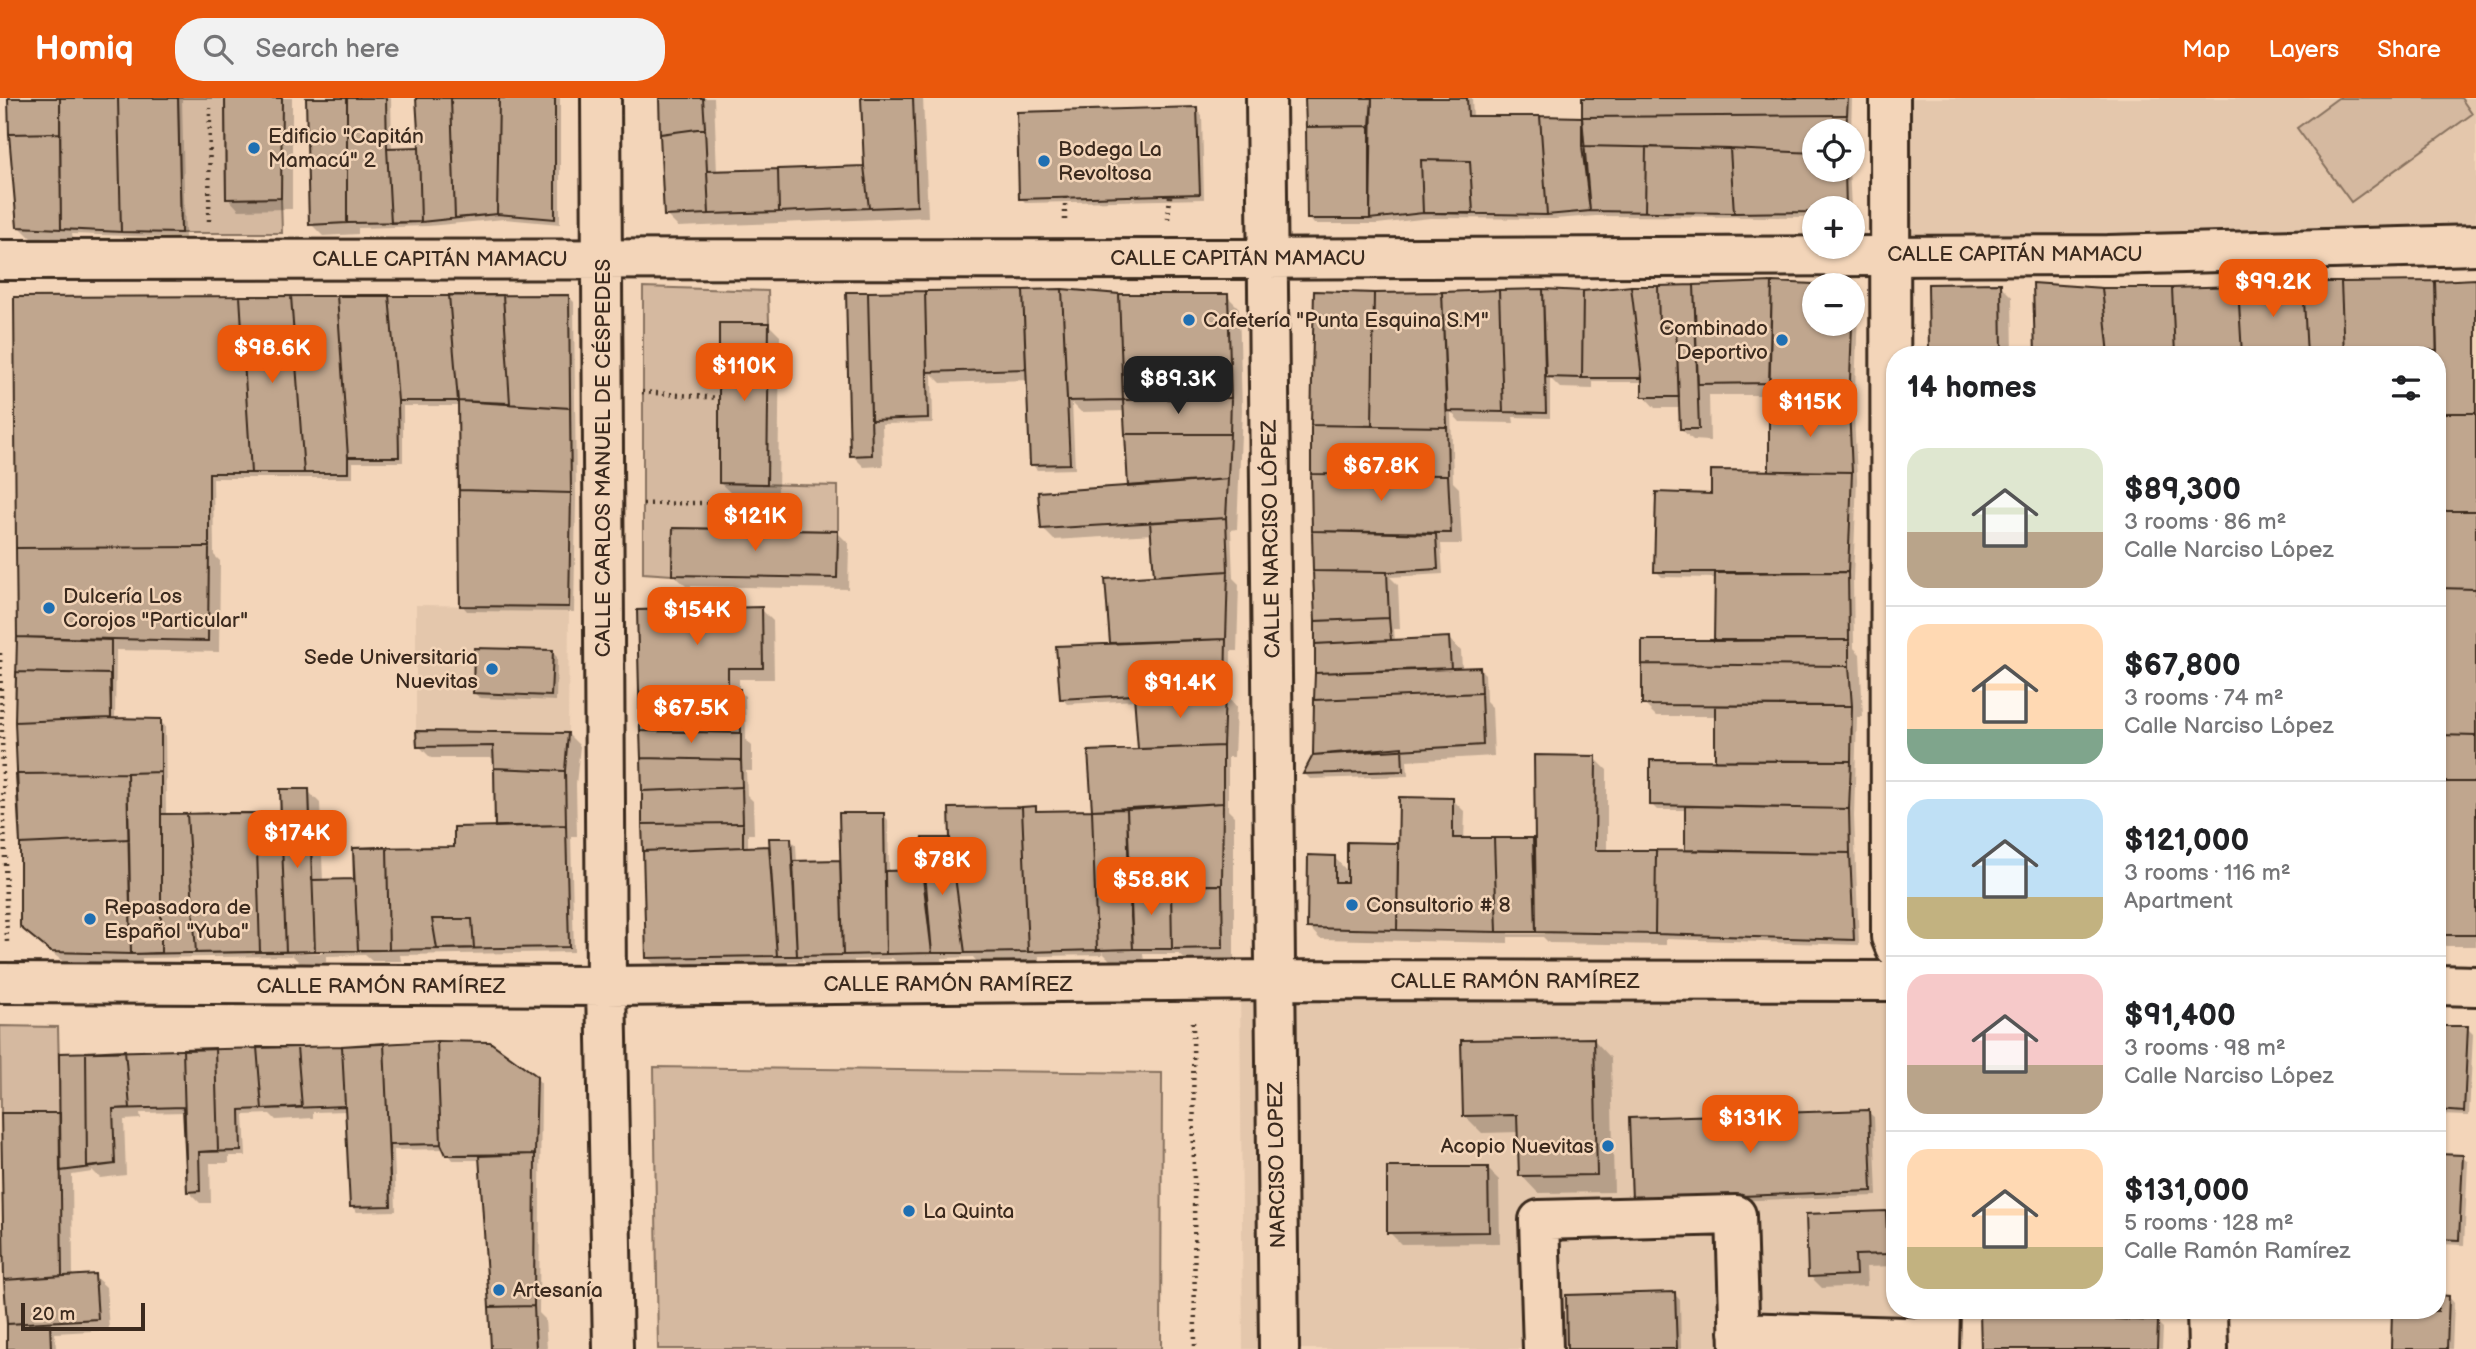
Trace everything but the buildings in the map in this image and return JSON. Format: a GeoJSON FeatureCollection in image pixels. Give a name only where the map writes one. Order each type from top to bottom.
{"type":"FeatureCollection","features":[{"type":"Feature","properties":{"kind":"street","name":"CALLE CARLOS MANUEL DE CÉSPEDES"},"geometry":{"type":"LineString","coordinates":[[601,98],[606,986],[613,1349]]}},
{"type":"Feature","properties":{"kind":"street","name":"CALLE NARCISO LÓPEZ"},"geometry":{"type":"LineString","coordinates":[[1266,98],[1275,980]]}},
{"type":"Feature","properties":{"kind":"street"},"geometry":{"type":"LineString","coordinates":[[1890,98],[1891,346]]}},
{"type":"Feature","properties":{"kind":"street","name":"CALLE CAPITÁN MAMACU"},"geometry":{"type":"LineString","coordinates":[[0,260],[2108,255],[2476,245]]}},
{"type":"Feature","properties":{"kind":"street","name":"CALLE RAMÓN RAMÍREZ"},"geometry":{"type":"LineString","coordinates":[[8,967],[606,986],[1192,983],[1275,980],[1886,981]]}},
{"type":"Feature","properties":{"kind":"street","name":"NARCISO LOPEZ"},"geometry":{"type":"LineString","coordinates":[[1275,980],[1279,1349]]}},
{"type":"Feature","properties":{"kind":"street"},"geometry":{"type":"LineString","coordinates":[[2446,985],[2476,986]]}},
{"type":"Feature","properties":{"kind":"street"},"geometry":{"type":"LineString","coordinates":[[1543,1349],[1539,1220],[1737,1215],[1740,1340],[1940,1333]]}},
{"type":"Feature","properties":{"kind":"street"},"geometry":{"type":"LineString","coordinates":[[2207,1319],[2208,1349]]}},
{"type":"Feature","properties":{"kind":"path"},"geometry":{"type":"LineString","coordinates":[[208,260],[210,108]]}},
{"type":"Feature","properties":{"kind":"path"},"geometry":{"type":"LineString","coordinates":[[603,391],[719,398]]}},
{"type":"Feature","properties":{"kind":"path"},"geometry":{"type":"LineString","coordinates":[[603,505],[750,502],[750,529]]}},
{"type":"Feature","properties":{"kind":"path"},"geometry":{"type":"LineString","coordinates":[[0,653],[8,967]]}},
{"type":"Feature","properties":{"kind":"path"},"geometry":{"type":"LineString","coordinates":[[1192,983],[1195,1349]]}},
{"type":"Feature","properties":{"kind":"shaded area"},"geometry":{"type":"Polygon","coordinates":[[[178,98],[225,98],[226,198],[281,198],[282,233],[181,233],[178,98]]]}},
{"type":"Feature","properties":{"kind":"shaded area"},"geometry":{"type":"Polygon","coordinates":[[[1890,98],[2476,98],[2476,245],[1891,254],[1890,98]]]}},
{"type":"Feature","properties":{"kind":"shaded area"},"geometry":{"type":"Polygon","coordinates":[[[2338,98],[2461,98],[2472,114],[2351,202],[2297,128],[2338,98]]]}},
{"type":"Feature","properties":{"kind":"shaded area"},"geometry":{"type":"Polygon","coordinates":[[[643,287],[768,291],[769,323],[719,323],[719,483],[838,486],[838,531],[673,528],[672,575],[643,573],[643,287]]]}},
{"type":"Feature","properties":{"kind":"shaded area","name":"Sede Universitaria Nuevitas"},"geometry":{"type":"Polygon","coordinates":[[[416,605],[569,607],[568,733],[416,731],[416,605]]]}},
{"type":"Feature","properties":{"kind":"shaded area","name":"Acopio Nuevitas"},"geometry":{"type":"Polygon","coordinates":[[[1240,981],[1886,981],[1886,1319],[1941,1319],[1941,1349],[1243,1349],[1240,981]]]}},
{"type":"Feature","properties":{"kind":"shaded area"},"geometry":{"type":"Polygon","coordinates":[[[0,1026],[58,1027],[60,1113],[1,1113],[0,1026]]]}},
{"type":"Feature","properties":{"kind":"shaded area","name":"La Quinta"},"geometry":{"type":"Polygon","coordinates":[[[654,1067],[1162,1073],[1161,1349],[658,1349],[654,1067]]]}},
{"type":"Feature","properties":{"kind":"place","name":"Edificio \"Capitán Mamacú\" 2"},"geometry":{"type":"Point","coordinates":[254,148]}},
{"type":"Feature","properties":{"kind":"place","name":"Bodega La Revoltosa"},"geometry":{"type":"Point","coordinates":[1044,161]}},
{"type":"Feature","properties":{"kind":"place","name":"Cafetería \"Punta Esquina S.M\""},"geometry":{"type":"Point","coordinates":[1189,320]}},
{"type":"Feature","properties":{"kind":"place","name":"Combinado Deportivo"},"geometry":{"type":"Point","coordinates":[1782,340]}},
{"type":"Feature","properties":{"kind":"place","name":"Dulcería Los Corojos \"Particular\""},"geometry":{"type":"Point","coordinates":[49,608]}},
{"type":"Feature","properties":{"kind":"place","name":"Sede Universitaria Nuevitas"},"geometry":{"type":"Point","coordinates":[492,669]}},
{"type":"Feature","properties":{"kind":"place","name":"Consultorio # 8"},"geometry":{"type":"Point","coordinates":[1352,905]}},
{"type":"Feature","properties":{"kind":"place","name":"Repasadora de Español \"Yuba\""},"geometry":{"type":"Point","coordinates":[90,919]}},
{"type":"Feature","properties":{"kind":"place","name":"Acopio Nuevitas"},"geometry":{"type":"Point","coordinates":[1608,1146]}},
{"type":"Feature","properties":{"kind":"place","name":"La Quinta"},"geometry":{"type":"Point","coordinates":[909,1211]}},
{"type":"Feature","properties":{"kind":"place","name":"Artesanía"},"geometry":{"type":"Point","coordinates":[499,1290]}}]}
